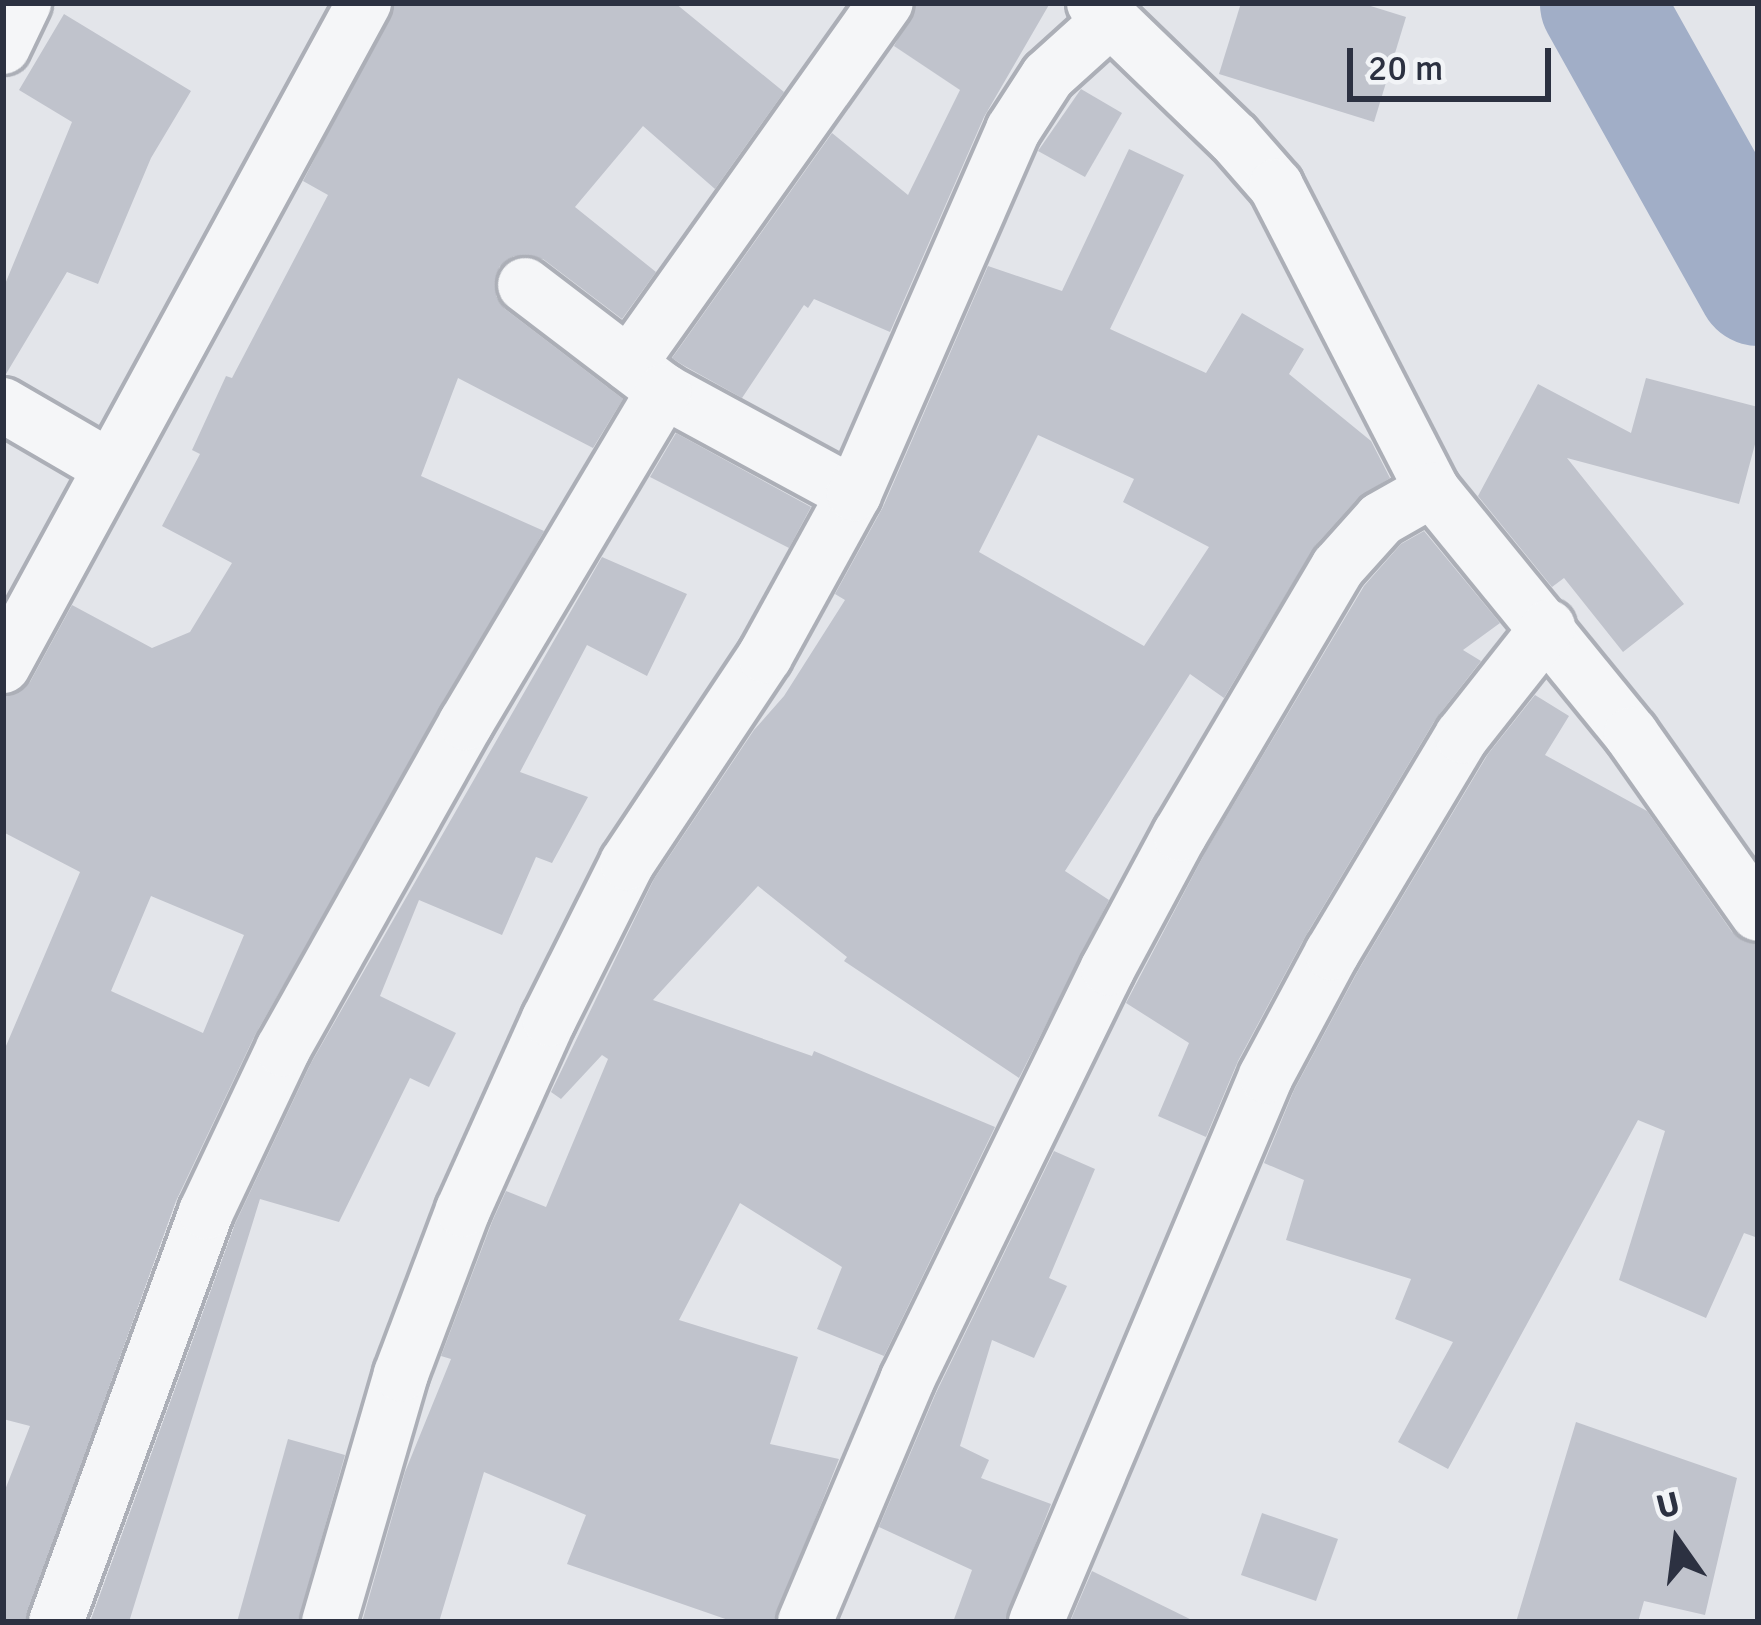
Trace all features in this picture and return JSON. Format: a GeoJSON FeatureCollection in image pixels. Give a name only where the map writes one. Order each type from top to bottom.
{"type":"FeatureCollection","features":[{"type":"Feature","properties":{"kind":"street"},"geometry":{"type":"LineString","coordinates":[[3,47],[24,3]]}},
{"type":"Feature","properties":{"kind":"street"},"geometry":{"type":"LineString","coordinates":[[3,666],[364,3]]}},
{"type":"Feature","properties":{"kind":"street"},"geometry":{"type":"LineString","coordinates":[[56,1622],[206,1212],[283,1049],[477,704],[646,377],[886,3]]}},
{"type":"Feature","properties":{"kind":"street"},"geometry":{"type":"LineString","coordinates":[[329,1622],[401,1374],[463,1210],[549,1019],[627,863],[765,656],[854,494],[1013,130],[1048,76],[1103,11],[1276,187],[1432,490],[1548,627],[1758,914]]}},
{"type":"Feature","properties":{"kind":"street"},"geometry":{"type":"LineString","coordinates":[[525,285],[646,377],[854,494]]}},
{"type":"Feature","properties":{"kind":"street"},"geometry":{"type":"LineString","coordinates":[[3,406],[108,466]]}},
{"type":"Feature","properties":{"kind":"street"},"geometry":{"type":"LineString","coordinates":[[805,1622],[918,1358],[1108,968],[1180,834],[1338,567],[1381,519],[1432,490]]}},
{"type":"Feature","properties":{"kind":"street"},"geometry":{"type":"LineString","coordinates":[[1036,1622],[1266,1076],[1332,953],[1462,736],[1548,627]]}},
{"type":"Feature","properties":{"kind":"building"},"geometry":{"type":"Polygon","coordinates":[[[395,3],[675,3],[784,92],[715,189],[643,126],[575,207],[656,272],[622,319],[543,259],[514,256],[499,267],[496,296],[505,309],[623,399],[593,448],[458,378],[421,476],[544,531],[255,1035],[176,1201],[25,1622],[3,1622],[3,1495],[30,1426],[3,1419],[3,1053],[80,872],[3,832],[3,697],[30,682],[72,605],[152,648],[190,632],[232,563],[162,526],[200,454],[192,450],[226,376],[232,378],[328,195],[303,181],[395,3]],[[151,896],[111,991],[203,1033],[244,935],[151,896]]]}},
{"type":"Feature","properties":{"kind":"building"},"geometry":{"type":"Polygon","coordinates":[[[917,3],[1050,3],[984,117],[890,332],[814,299],[808,308],[804,305],[742,398],[672,358],[832,133],[908,195],[960,90],[894,46],[917,3]]]}},
{"type":"Feature","properties":{"kind":"building"},"geometry":{"type":"Polygon","coordinates":[[[1241,3],[1361,3],[1406,17],[1374,122],[1219,74],[1241,3]]]}},
{"type":"Feature","properties":{"kind":"building"},"geometry":{"type":"Polygon","coordinates":[[[64,14],[191,91],[151,158],[98,284],[67,272],[6,374],[3,289],[72,122],[19,90],[64,14]]]}},
{"type":"Feature","properties":{"kind":"building"},"geometry":{"type":"Polygon","coordinates":[[[1081,89],[1122,113],[1085,177],[1038,151],[1081,89]]]}},
{"type":"Feature","properties":{"kind":"building"},"geometry":{"type":"Polygon","coordinates":[[[1129,149],[1184,175],[1110,329],[1206,373],[1242,313],[1304,349],[1289,374],[1371,441],[1390,478],[1358,498],[1315,546],[1224,698],[1190,674],[1065,871],[1109,900],[1019,1078],[844,961],[847,957],[758,886],[653,1000],[812,1056],[814,1051],[995,1127],[884,1356],[817,1329],[842,1267],[740,1203],[679,1320],[798,1357],[770,1444],[839,1459],[774,1622],[734,1622],[567,1564],[586,1515],[484,1472],[439,1622],[362,1622],[405,1472],[451,1359],[441,1356],[492,1222],[506,1191],[546,1207],[608,1059],[602,1055],[561,1099],[551,1092],[654,879],[754,730],[784,696],[845,600],[835,594],[883,507],[988,266],[1062,291],[1129,149]],[[1038,435],[979,552],[1144,646],[1209,547],[1123,502],[1134,479],[1038,435]]]}},
{"type":"Feature","properties":{"kind":"building"},"geometry":{"type":"Polygon","coordinates":[[[1646,378],[1758,407],[1758,433],[1739,504],[1567,458],[1684,604],[1623,652],[1564,578],[1552,587],[1478,496],[1538,384],[1631,433],[1646,378]]]}},
{"type":"Feature","properties":{"kind":"building"},"geometry":{"type":"Polygon","coordinates":[[[676,433],[811,507],[789,548],[650,477],[676,433]]]}},
{"type":"Feature","properties":{"kind":"building"},"geometry":{"type":"Polygon","coordinates":[[[1424,531],[1500,623],[1463,650],[1481,661],[1435,720],[1305,937],[1238,1061],[1206,1137],[1158,1116],[1189,1043],[1126,1003],[1207,849],[1364,586],[1401,544],[1424,531]]]}},
{"type":"Feature","properties":{"kind":"building"},"geometry":{"type":"Polygon","coordinates":[[[602,557],[687,594],[647,676],[587,645],[520,772],[588,797],[552,863],[536,857],[502,935],[419,900],[380,996],[456,1033],[429,1087],[410,1078],[339,1222],[260,1199],[129,1622],[90,1622],[235,1224],[311,1063],[602,557]]]}},
{"type":"Feature","properties":{"kind":"building"},"geometry":{"type":"Polygon","coordinates":[[[1535,695],[1569,716],[1545,755],[1647,811],[1732,932],[1758,945],[1758,1238],[1744,1233],[1706,1318],[1619,1280],[1665,1131],[1638,1120],[1448,1469],[1398,1442],[1453,1342],[1395,1319],[1411,1279],[1286,1240],[1304,1180],[1264,1163],[1294,1090],[1359,969],[1488,754],[1535,695]]]}},
{"type":"Feature","properties":{"kind":"building"},"geometry":{"type":"Polygon","coordinates":[[[1054,1151],[1095,1169],[1049,1278],[1067,1286],[1034,1358],[992,1340],[960,1446],[989,1460],[981,1478],[1051,1504],[1005,1622],[953,1622],[972,1570],[879,1527],[936,1393],[1054,1151]]]}},
{"type":"Feature","properties":{"kind":"building"},"geometry":{"type":"Polygon","coordinates":[[[1576,1422],[1737,1478],[1705,1615],[1644,1601],[1638,1622],[1516,1622],[1576,1422]]]}},
{"type":"Feature","properties":{"kind":"building"},"geometry":{"type":"Polygon","coordinates":[[[288,1439],[345,1455],[298,1622],[237,1622],[288,1439]]]}},
{"type":"Feature","properties":{"kind":"building"},"geometry":{"type":"Polygon","coordinates":[[[1262,1513],[1338,1539],[1316,1601],[1241,1575],[1262,1513]]]}},
{"type":"Feature","properties":{"kind":"building"},"geometry":{"type":"Polygon","coordinates":[[[1092,1571],[1196,1622],[1070,1622],[1092,1571]]]}},
{"type":"Feature","properties":{"kind":"waterway"},"geometry":{"type":"LineString","coordinates":[[1601,3],[1758,284]]}}]}
